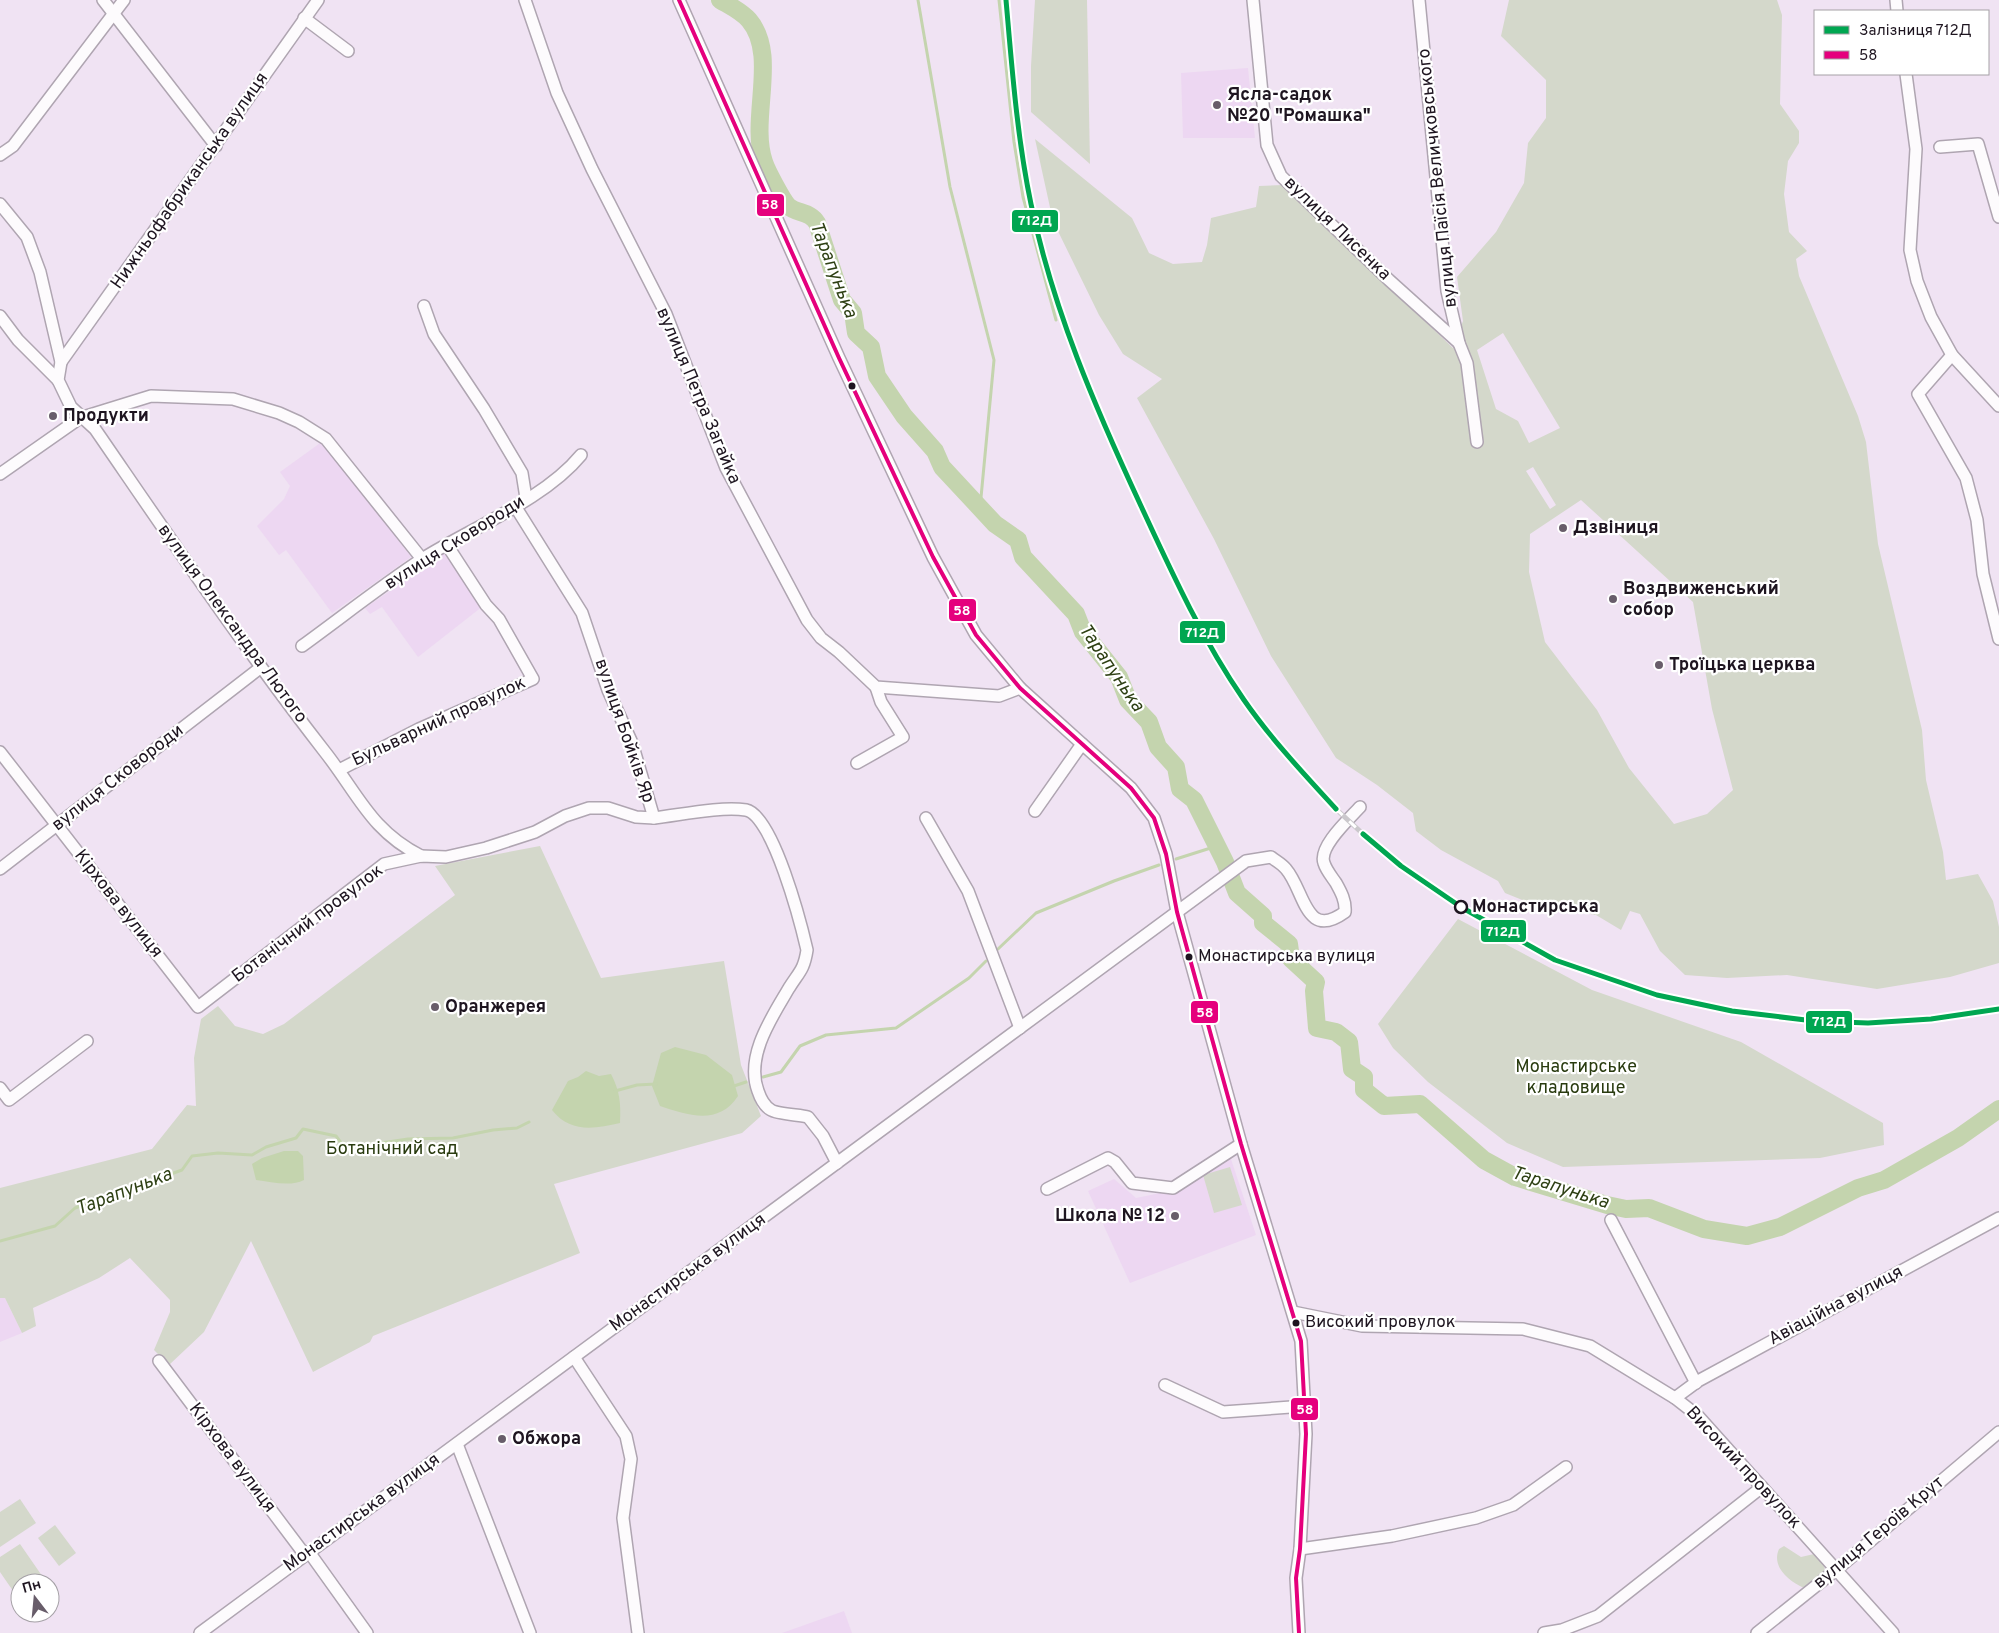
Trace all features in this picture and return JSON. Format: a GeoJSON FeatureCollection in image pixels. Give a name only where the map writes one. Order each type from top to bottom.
{"type":"FeatureCollection","features":[{"type":"Feature","properties":{"kind":"street"},"geometry":{"type":"LineString","coordinates":[[103,0],[216,146]]}},
{"type":"Feature","properties":{"kind":"street"},"geometry":{"type":"LineString","coordinates":[[0,155],[13,146],[124,0]]}},
{"type":"Feature","properties":{"kind":"street","name":"вулиця Петра Загайка"},"geometry":{"type":"LineString","coordinates":[[525,0],[557,93],[592,169],[666,314],[726,468],[807,620],[821,638],[839,652],[876,687]]}},
{"type":"Feature","properties":{"kind":"street"},"geometry":{"type":"LineString","coordinates":[[679,0],[839,358],[934,557],[976,635],[1020,688],[1131,788],[1154,818],[1166,854],[1177,912],[1240,1144],[1294,1312],[1301,1341],[1306,1434],[1300,1549],[1296,1578],[1299,1633]]}},
{"type":"Feature","properties":{"kind":"street","name":"вулиця Лисенка"},"geometry":{"type":"LineString","coordinates":[[1253,0],[1267,144],[1281,176],[1389,280],[1459,343]]}},
{"type":"Feature","properties":{"kind":"street","name":"вулиця Паїсія Величковського"},"geometry":{"type":"LineString","coordinates":[[1419,0],[1447,291],[1459,343],[1467,364],[1477,442]]}},
{"type":"Feature","properties":{"kind":"street","name":"Нижньофабриканська вулиця"},"geometry":{"type":"LineString","coordinates":[[61,362],[216,146],[304,18],[312,2]]}},
{"type":"Feature","properties":{"kind":"street"},"geometry":{"type":"LineString","coordinates":[[304,18],[348,51]]}},
{"type":"Feature","properties":{"kind":"street"},"geometry":{"type":"LineString","coordinates":[[1906,75],[1916,149],[1910,250],[1917,281],[1931,317],[1952,355],[1999,406]]}},
{"type":"Feature","properties":{"kind":"street"},"geometry":{"type":"LineString","coordinates":[[1940,147],[1978,144],[1999,217]]}},
{"type":"Feature","properties":{"kind":"street"},"geometry":{"type":"LineString","coordinates":[[1,206],[26,237],[40,272],[61,362],[58,380]]}},
{"type":"Feature","properties":{"kind":"street"},"geometry":{"type":"LineString","coordinates":[[424,306],[434,334],[484,410],[522,473],[526,498]]}},
{"type":"Feature","properties":{"kind":"street","name":"вулиця Олександра Лютого"},"geometry":{"type":"LineString","coordinates":[[0,316],[18,340],[58,380],[71,407],[80,418],[95,429],[260,668],[339,770],[381,830],[400,845],[421,856]]}},
{"type":"Feature","properties":{"kind":"street"},"geometry":{"type":"LineString","coordinates":[[1952,355],[1918,394],[1966,478],[1976,520],[1984,574],[1996,609],[1999,638]]}},
{"type":"Feature","properties":{"kind":"street"},"geometry":{"type":"LineString","coordinates":[[0,474],[80,418],[151,396],[233,399],[279,412],[326,439],[422,559]]}},
{"type":"Feature","properties":{"kind":"street","name":"вулиця Сковороди"},"geometry":{"type":"LineString","coordinates":[[302,646],[422,559],[515,506],[568,471],[581,456]]}},
{"type":"Feature","properties":{"kind":"street","name":"вулиця Бойків Яр"},"geometry":{"type":"LineString","coordinates":[[515,506],[582,613],[608,690],[632,743],[654,818],[705,811],[747,810],[757,817],[778,852],[807,950],[805,966],[790,986],[761,1042],[754,1064],[755,1082],[761,1099],[771,1110],[808,1117],[823,1136],[837,1163]]}},
{"type":"Feature","properties":{"kind":"street","name":"Бульварний провулок"},"geometry":{"type":"LineString","coordinates":[[339,770],[419,729],[532,679],[499,619],[486,605],[446,545]]}},
{"type":"Feature","properties":{"kind":"street","name":"вулиця Сковороди"},"geometry":{"type":"LineString","coordinates":[[0,869],[260,668]]}},
{"type":"Feature","properties":{"kind":"street"},"geometry":{"type":"LineString","coordinates":[[857,763],[903,737],[881,702],[876,687],[999,696],[1020,688]]}},
{"type":"Feature","properties":{"kind":"street"},"geometry":{"type":"LineString","coordinates":[[1035,811],[1082,744]]}},
{"type":"Feature","properties":{"kind":"street","name":"Кірхова вулиця"},"geometry":{"type":"LineString","coordinates":[[0,752],[198,1007]]}},
{"type":"Feature","properties":{"kind":"street"},"geometry":{"type":"LineString","coordinates":[[1177,912],[1246,861],[1271,857],[1287,869],[1310,914],[1318,920],[1328,922],[1337,918],[1345,912],[1346,906],[1342,892],[1324,863],[1322,854],[1330,841],[1360,807]]}},
{"type":"Feature","properties":{"kind":"street","name":"Ботанічний провулок"},"geometry":{"type":"LineString","coordinates":[[198,1007],[384,864],[421,856],[446,857],[486,848],[535,832],[565,816],[589,808],[608,808],[636,816],[654,818]]}},
{"type":"Feature","properties":{"kind":"street"},"geometry":{"type":"LineString","coordinates":[[926,818],[968,891],[1020,1028]]}},
{"type":"Feature","properties":{"kind":"street","name":"Монастирська вулиця"},"geometry":{"type":"LineString","coordinates":[[200,1633],[1177,912]]}},
{"type":"Feature","properties":{"kind":"street"},"geometry":{"type":"LineString","coordinates":[[0,1088],[9,1100],[87,1041]]}},
{"type":"Feature","properties":{"kind":"street"},"geometry":{"type":"LineString","coordinates":[[1047,1189],[1108,1158],[1114,1162],[1132,1183],[1173,1188],[1240,1144]]}},
{"type":"Feature","properties":{"kind":"street","name":"Авіаційна вулиця"},"geometry":{"type":"LineString","coordinates":[[1675,1398],[1696,1383],[1999,1218]]}},
{"type":"Feature","properties":{"kind":"street"},"geometry":{"type":"LineString","coordinates":[[1611,1220],[1696,1383]]}},
{"type":"Feature","properties":{"kind":"street","name":"Високий провулок"},"geometry":{"type":"LineString","coordinates":[[1294,1312],[1362,1326],[1523,1329],[1590,1346],[1675,1398],[1698,1416],[1893,1633]]}},
{"type":"Feature","properties":{"kind":"street"},"geometry":{"type":"LineString","coordinates":[[574,1357],[626,1436],[631,1459],[623,1518],[638,1633]]}},
{"type":"Feature","properties":{"kind":"street","name":"Кірхова вулиця"},"geometry":{"type":"LineString","coordinates":[[159,1361],[367,1633]]}},
{"type":"Feature","properties":{"kind":"street"},"geometry":{"type":"LineString","coordinates":[[1165,1385],[1223,1412],[1305,1406]]}},
{"type":"Feature","properties":{"kind":"street","name":"вулиця Героїв Крут"},"geometry":{"type":"LineString","coordinates":[[1757,1633],[1837,1569],[1999,1432]]}},
{"type":"Feature","properties":{"kind":"street"},"geometry":{"type":"LineString","coordinates":[[457,1444],[530,1633]]}},
{"type":"Feature","properties":{"kind":"street"},"geometry":{"type":"LineString","coordinates":[[1300,1549],[1392,1536],[1476,1518],[1513,1505],[1566,1467]]}},
{"type":"Feature","properties":{"kind":"street"},"geometry":{"type":"LineString","coordinates":[[1544,1633],[1562,1630],[1598,1616],[1762,1487]]}},
{"type":"Feature","properties":{"kind":"shaded area","name":"Ясла-садок №20 \"Ромашка\""},"geometry":{"type":"Polygon","coordinates":[[[1248,68],[1255,138],[1183,138],[1181,73],[1248,68]]]}},
{"type":"Feature","properties":{"kind":"shaded area"},"geometry":{"type":"Polygon","coordinates":[[[323,441],[411,557],[332,613],[286,550],[279,555],[257,526],[284,499],[290,486],[280,472],[323,441]]]}},
{"type":"Feature","properties":{"kind":"shaded area"},"geometry":{"type":"Polygon","coordinates":[[[448,551],[483,606],[418,657],[382,607],[370,614],[365,608],[448,551]]]}},
{"type":"Feature","properties":{"kind":"shaded area"},"geometry":{"type":"Polygon","coordinates":[[[675,1047],[706,1055],[732,1075],[738,1096],[730,1105],[712,1115],[702,1116],[660,1106],[652,1086],[661,1053],[675,1047]]]}},
{"type":"Feature","properties":{"kind":"shaded area"},"geometry":{"type":"Polygon","coordinates":[[[586,1071],[599,1076],[611,1074],[619,1098],[620,1123],[592,1128],[575,1126],[567,1123],[552,1110],[568,1081],[586,1071]]]}},
{"type":"Feature","properties":{"kind":"shaded area"},"geometry":{"type":"Polygon","coordinates":[[[284,1151],[298,1151],[303,1156],[304,1180],[287,1184],[256,1180],[252,1164],[262,1158],[284,1151]]]}},
{"type":"Feature","properties":{"kind":"shaded area","name":"Школа № 12"},"geometry":{"type":"Polygon","coordinates":[[[1230,1156],[1256,1235],[1130,1283],[1088,1191],[1114,1179],[1136,1198],[1175,1190],[1230,1156]]]}},
{"type":"Feature","properties":{"kind":"shaded area"},"geometry":{"type":"Polygon","coordinates":[[[0,1298],[5,1298],[22,1333],[0,1342],[0,1298]]]}},
{"type":"Feature","properties":{"kind":"shaded area"},"geometry":{"type":"Polygon","coordinates":[[[844,1611],[852,1633],[782,1633],[844,1611]]]}},
{"type":"Feature","properties":{"kind":"green space"},"geometry":{"type":"Polygon","coordinates":[[[1035,0],[1087,0],[1090,164],[1031,112],[1031,66],[1035,0]]]}},
{"type":"Feature","properties":{"kind":"green space"},"geometry":{"type":"Polygon","coordinates":[[[1509,0],[1777,0],[1782,15],[1780,104],[1799,131],[1799,143],[1788,161],[1784,194],[1789,232],[1807,251],[1796,259],[1799,276],[1858,416],[1866,442],[1878,544],[1922,730],[1926,780],[1943,852],[1946,880],[1978,874],[1993,901],[1999,927],[1999,963],[1950,977],[1877,989],[1787,975],[1727,978],[1685,975],[1660,951],[1640,914],[1630,911],[1621,930],[1596,915],[1532,904],[1505,893],[1498,881],[1441,850],[1416,831],[1413,813],[1377,785],[1336,758],[1271,656],[1214,539],[1137,398],[1162,379],[1123,354],[1099,315],[1053,221],[1035,139],[1132,218],[1149,253],[1173,264],[1202,262],[1211,218],[1256,207],[1259,186],[1283,185],[1453,348],[1463,321],[1457,277],[1496,232],[1524,183],[1528,143],[1546,118],[1546,80],[1501,36],[1509,0]],[[1503,333],[1477,350],[1496,409],[1518,421],[1529,443],[1560,428],[1503,333]],[[1533,467],[1526,471],[1550,509],[1556,505],[1533,467]],[[1581,500],[1530,534],[1529,572],[1545,642],[1597,710],[1629,768],[1674,824],[1707,814],[1733,790],[1712,709],[1693,602],[1581,500]]]}},
{"type":"Feature","properties":{"kind":"green space","name":"Ботанічний сад"},"geometry":{"type":"Polygon","coordinates":[[[540,846],[601,978],[724,961],[741,1065],[761,1116],[742,1133],[554,1184],[580,1253],[373,1336],[370,1342],[313,1372],[251,1241],[204,1332],[169,1365],[154,1350],[170,1312],[170,1300],[130,1258],[99,1278],[33,1308],[36,1326],[22,1333],[5,1298],[0,1298],[0,1188],[152,1149],[187,1105],[196,1106],[194,1058],[201,1019],[218,1006],[235,1026],[263,1034],[284,1024],[455,895],[435,866],[540,846]]]}},
{"type":"Feature","properties":{"kind":"green space","name":"Монастирське кладовище"},"geometry":{"type":"Polygon","coordinates":[[[1458,919],[1592,990],[1741,1042],[1883,1123],[1884,1145],[1820,1158],[1563,1167],[1507,1143],[1428,1082],[1393,1048],[1378,1024],[1458,919]]]}},
{"type":"Feature","properties":{"kind":"green space"},"geometry":{"type":"Polygon","coordinates":[[[1230,1167],[1242,1205],[1214,1213],[1203,1175],[1230,1167]]]}},
{"type":"Feature","properties":{"kind":"green space"},"geometry":{"type":"Polygon","coordinates":[[[20,1499],[36,1523],[0,1547],[0,1512],[20,1499]]]}},
{"type":"Feature","properties":{"kind":"green space"},"geometry":{"type":"Polygon","coordinates":[[[55,1525],[76,1553],[59,1566],[38,1538],[55,1525]]]}},
{"type":"Feature","properties":{"kind":"green space"},"geometry":{"type":"Polygon","coordinates":[[[20,1544],[40,1573],[10,1573],[10,1586],[0,1572],[0,1557],[20,1544]]]}},
{"type":"Feature","properties":{"kind":"green space"},"geometry":{"type":"Polygon","coordinates":[[[1784,1546],[1801,1557],[1814,1554],[1824,1563],[1825,1572],[1815,1583],[1804,1588],[1787,1577],[1779,1567],[1777,1556],[1779,1549],[1784,1546]]]}},
{"type":"Feature","properties":{"kind":"waterway","name":"Тарапунька"},"geometry":{"type":"LineString","coordinates":[[720,0],[746,17],[758,34],[762,51],[763,69],[760,145],[764,162],[788,206],[811,216],[817,223],[842,300],[853,313],[856,333],[871,347],[877,376],[904,416],[935,451],[942,467],[995,524],[1018,540],[1023,557],[1076,614],[1083,632],[1119,677],[1128,700],[1149,722],[1158,747],[1176,767],[1180,789],[1194,800],[1225,862],[1237,893],[1263,916],[1263,923],[1289,944],[1291,959],[1316,982],[1314,991],[1317,1028],[1336,1032],[1349,1042],[1352,1069],[1364,1077],[1364,1090],[1384,1106],[1420,1104],[1484,1160],[1515,1177],[1607,1205],[1626,1209],[1649,1208],[1704,1229],[1747,1236],[1780,1227],[1858,1188],[1884,1180],[1958,1138],[1999,1109]]}},
{"type":"Feature","properties":{"kind":"waterway","name":"Тарапунька"},"geometry":{"type":"LineString","coordinates":[[918,0],[950,187],[994,360],[980,508]]}},
{"type":"Feature","properties":{"kind":"waterway"},"geometry":{"type":"LineString","coordinates":[[999,0],[1014,142],[1023,197],[1056,320]]}},
{"type":"Feature","properties":{"kind":"waterway","name":"Тарапунька"},"geometry":{"type":"LineString","coordinates":[[1176,859],[1217,846]]}},
{"type":"Feature","properties":{"kind":"waterway","name":"Тарапунька"},"geometry":{"type":"LineString","coordinates":[[998,949],[1036,913],[1159,865]]}},
{"type":"Feature","properties":{"kind":"waterway","name":"Тарапунька"},"geometry":{"type":"LineString","coordinates":[[763,1077],[781,1072],[800,1046],[826,1035],[896,1028],[969,978],[986,961]]}},
{"type":"Feature","properties":{"kind":"waterway","name":"Тарапунька"},"geometry":{"type":"LineString","coordinates":[[731,1087],[746,1082]]}},
{"type":"Feature","properties":{"kind":"waterway","name":"Тарапунька"},"geometry":{"type":"LineString","coordinates":[[615,1091],[637,1085],[656,1084]]}},
{"type":"Feature","properties":{"kind":"waterway","name":"Тарапунька"},"geometry":{"type":"LineString","coordinates":[[0,1241],[55,1226],[75,1208],[182,1170],[192,1156],[218,1153],[252,1155],[266,1147],[296,1138],[303,1129],[336,1136],[347,1151],[361,1146],[408,1139],[453,1138],[493,1130],[517,1128],[529,1122]]}},
{"type":"Feature","properties":{"kind":"railway"},"geometry":{"type":"LineString","coordinates":[[1336,809],[1363,834]]}},
{"type":"Feature","properties":{"kind":"rail line","name":"712Д"},"geometry":{"type":"LineString","coordinates":[[1006,0],[1019,128],[1031,204],[1051,282],[1092,396],[1164,556],[1188,605],[1229,677],[1265,729],[1336,809]]}},
{"type":"Feature","properties":{"kind":"rail line","name":"712Д"},"geometry":{"type":"LineString","coordinates":[[1363,834],[1401,866],[1461,907],[1555,960],[1657,995],[1732,1011],[1814,1021],[1868,1023],[1931,1019],[1999,1009]]}},
{"type":"Feature","properties":{"kind":"transit line","name":"58"},"geometry":{"type":"LineString","coordinates":[[679,0],[839,358],[933,557],[976,635],[1020,688],[1131,788],[1154,818],[1166,854],[1177,912],[1241,1144],[1301,1341],[1306,1434],[1300,1549],[1296,1578],[1299,1633]]}},
{"type":"Feature","properties":{"kind":"place","name":"Ясла-садок №20 \"Ромашка\""},"geometry":{"type":"Point","coordinates":[1217,105]}},
{"type":"Feature","properties":{"kind":"place","name":"Продукти"},"geometry":{"type":"Point","coordinates":[53,416]}},
{"type":"Feature","properties":{"kind":"place","name":"Дзвіниця"},"geometry":{"type":"Point","coordinates":[1563,528]}},
{"type":"Feature","properties":{"kind":"place","name":"Воздвиженський собор"},"geometry":{"type":"Point","coordinates":[1613,599]}},
{"type":"Feature","properties":{"kind":"place","name":"Троїцька церква"},"geometry":{"type":"Point","coordinates":[1659,665]}},
{"type":"Feature","properties":{"kind":"place","name":"Монастирська"},"geometry":{"type":"Point","coordinates":[1461,907]}},
{"type":"Feature","properties":{"kind":"place","name":"Монастирська вулиця"},"geometry":{"type":"Point","coordinates":[1189,957]}},
{"type":"Feature","properties":{"kind":"place","name":"Оранжерея"},"geometry":{"type":"Point","coordinates":[435,1007]}},
{"type":"Feature","properties":{"kind":"place","name":"Школа № 12"},"geometry":{"type":"Point","coordinates":[1175,1216]}},
{"type":"Feature","properties":{"kind":"place","name":"Високий провулок"},"geometry":{"type":"Point","coordinates":[1296,1323]}},
{"type":"Feature","properties":{"kind":"place","name":"Обжора"},"geometry":{"type":"Point","coordinates":[502,1439]}}]}
